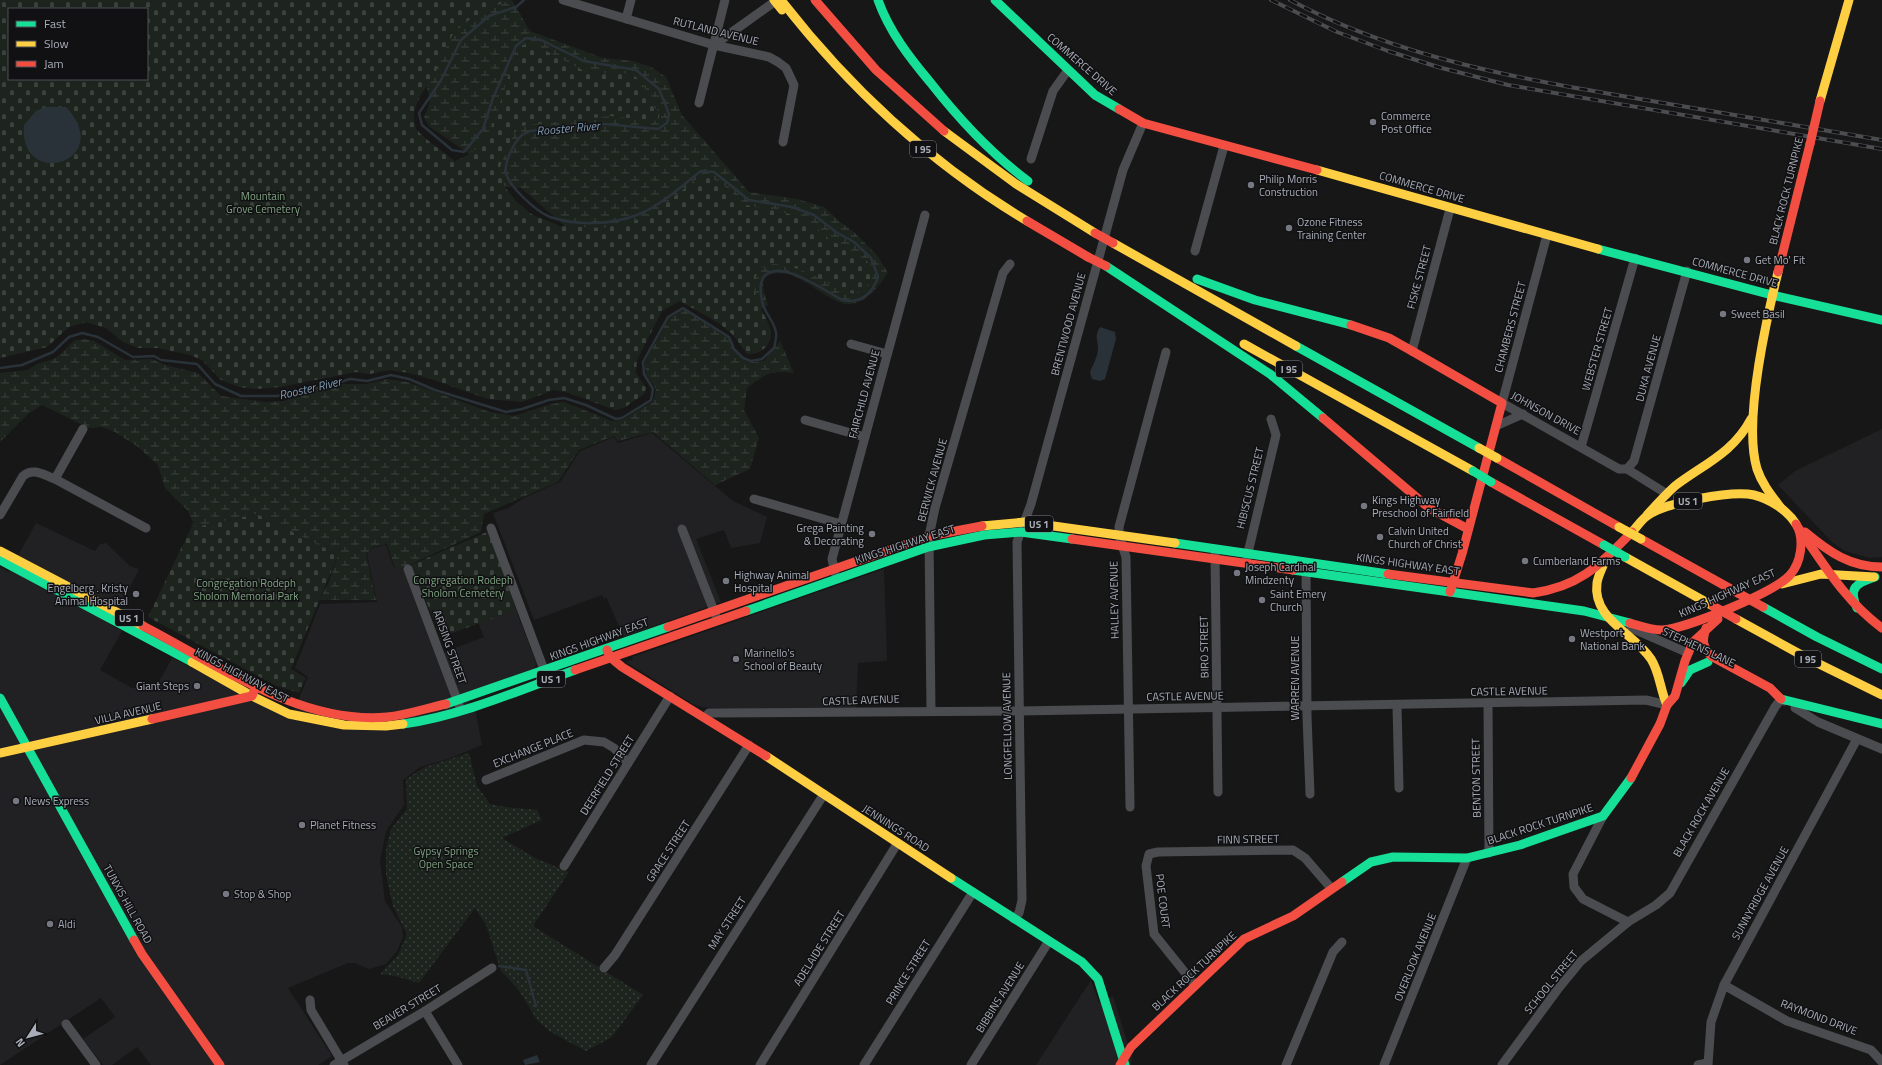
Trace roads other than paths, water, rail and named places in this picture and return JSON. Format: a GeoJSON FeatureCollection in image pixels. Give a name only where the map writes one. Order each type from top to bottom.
{"type":"FeatureCollection","features":[{"type":"Feature","properties":{"kind":"main road"},"geometry":{"type":"LineString","coordinates":[[774,0],[783,6]]}},
{"type":"Feature","properties":{"kind":"main road","name":"I 95"},"geometry":{"type":"LineString","coordinates":[[815,0],[880,75],[942,132],[1009,181],[1095,233],[1619,527],[1817,637],[1882,669]]}},
{"type":"Feature","properties":{"kind":"main road"},"geometry":{"type":"LineString","coordinates":[[878,0],[884,17],[898,41],[943,99],[976,137],[1016,172],[1095,233]]}},
{"type":"Feature","properties":{"kind":"main road","name":"COMMERCE DRIVE"},"geometry":{"type":"LineString","coordinates":[[995,0],[1096,95],[1143,123],[1379,187],[1450,209],[1687,271],[1772,295],[1882,320]]}},
{"type":"Feature","properties":{"kind":"main road","name":"BLACK ROCK TURNPIKE"},"geometry":{"type":"LineString","coordinates":[[1784,511],[1767,490],[1758,471],[1754,454],[1753,414],[1763,336],[1772,295],[1820,101],[1849,0]]}},
{"type":"Feature","properties":{"kind":"main road","name":"I 95"},"geometry":{"type":"LineString","coordinates":[[783,6],[822,51],[881,112],[946,167],[1010,211],[1224,332]]}},
{"type":"Feature","properties":{"kind":"main road","name":"JOHNSON DRIVE"},"geometry":{"type":"LineString","coordinates":[[1113,243],[1228,292],[1370,330],[1393,339],[1502,402]]}},
{"type":"Feature","properties":{"kind":"main road"},"geometry":{"type":"LineString","coordinates":[[1106,266],[1259,365],[1429,508],[1468,530]]}},
{"type":"Feature","properties":{"kind":"main road","name":"I 95"},"geometry":{"type":"LineString","coordinates":[[1238,340],[1806,658],[1882,696]]}},
{"type":"Feature","properties":{"kind":"main road","name":"CHAMBERS STREET"},"geometry":{"type":"LineString","coordinates":[[1450,592],[1502,402]]}},
{"type":"Feature","properties":{"kind":"main road","name":"BLACK ROCK TURNPIKE"},"geometry":{"type":"LineString","coordinates":[[1642,520],[1667,494],[1736,445],[1744,434],[1753,414]]}},
{"type":"Feature","properties":{"kind":"main road","name":"KINGS HIGHWAY EAST"},"geometry":{"type":"LineString","coordinates":[[0,560],[212,672],[252,696],[289,714],[344,725],[386,726],[425,721],[459,706],[546,675],[606,649],[714,611],[929,536],[985,525],[1025,522],[1452,583],[1526,592],[1547,591],[1568,586],[1580,579],[1607,557],[1642,520],[1660,509],[1674,504],[1731,494],[1745,494],[1759,497],[1784,511],[1795,523],[1801,544],[1797,564],[1790,575],[1778,586],[1692,624],[1670,629],[1648,628],[1584,611],[1021,532],[984,534],[928,547],[610,657],[546,675]]}},
{"type":"Feature","properties":{"kind":"main road"},"geometry":{"type":"LineString","coordinates":[[1795,523],[1858,608],[1882,628]]}},
{"type":"Feature","properties":{"kind":"main road","name":"US 1"},"geometry":{"type":"LineString","coordinates":[[1795,523],[1839,559],[1862,566],[1882,566]]}},
{"type":"Feature","properties":{"kind":"main road","name":"KINGS HIGHWAY EAST"},"geometry":{"type":"LineString","coordinates":[[0,551],[190,650],[256,687],[295,704],[347,716],[387,717],[459,706]]}},
{"type":"Feature","properties":{"kind":"main road"},"geometry":{"type":"LineString","coordinates":[[1607,557],[1598,576],[1596,593],[1597,603],[1607,616],[1642,647],[1651,658],[1660,677],[1663,696],[1667,705]]}},
{"type":"Feature","properties":{"kind":"main road","name":"US 1"},"geometry":{"type":"LineString","coordinates":[[1778,586],[1812,575],[1832,574],[1878,577]]}},
{"type":"Feature","properties":{"kind":"main road"},"geometry":{"type":"LineString","coordinates":[[1396,585],[1397,575]]}},
{"type":"Feature","properties":{"kind":"main road"},"geometry":{"type":"LineString","coordinates":[[1858,608],[1852,595],[1854,588],[1861,582],[1878,577]]}},
{"type":"Feature","properties":{"kind":"main road","name":"BLACK ROCK TURNPIKE"},"geometry":{"type":"LineString","coordinates":[[1123,1063],[1131,1047],[1244,939],[1293,916],[1331,888],[1371,862],[1393,857],[1467,858],[1550,835],[1603,816],[1618,798],[1631,778],[1662,720],[1667,705],[1677,691],[1688,653],[1693,642],[1707,627],[1740,603]]}},
{"type":"Feature","properties":{"kind":"main road","name":"STEPHENS LANE"},"geometry":{"type":"LineString","coordinates":[[1707,627],[1703,635],[1702,642],[1708,654],[1770,688],[1781,699]]}},
{"type":"Feature","properties":{"kind":"main road","name":"JENNINGS ROAD"},"geometry":{"type":"LineString","coordinates":[[606,649],[610,657],[622,667],[749,745],[898,844],[1082,962],[1098,980],[1123,1063]]}},
{"type":"Feature","properties":{"kind":"main road","name":"STEPHENS LANE"},"geometry":{"type":"LineString","coordinates":[[1688,653],[1708,662],[1768,695],[1781,699]]}},
{"type":"Feature","properties":{"kind":"main road"},"geometry":{"type":"LineString","coordinates":[[1677,691],[1690,670],[1708,662]]}},
{"type":"Feature","properties":{"kind":"main road"},"geometry":{"type":"LineString","coordinates":[[252,696],[256,687]]}},
{"type":"Feature","properties":{"kind":"main road","name":"VILLA AVENUE"},"geometry":{"type":"LineString","coordinates":[[0,753],[163,718],[252,696]]}},
{"type":"Feature","properties":{"kind":"main road","name":"TUNXIS HILL ROAD"},"geometry":{"type":"LineString","coordinates":[[0,698],[142,954],[219,1065]]}},
{"type":"Feature","properties":{"kind":"main road"},"geometry":{"type":"LineString","coordinates":[[1781,699],[1882,724]]}},
{"type":"Feature","properties":{"kind":"street","name":"RUTLAND AVENUE"},"geometry":{"type":"LineString","coordinates":[[563,0],[714,45],[769,57],[786,68],[794,85],[783,142]]}},
{"type":"Feature","properties":{"kind":"street"},"geometry":{"type":"LineString","coordinates":[[626,19],[631,0]]}},
{"type":"Feature","properties":{"kind":"street"},"geometry":{"type":"LineString","coordinates":[[699,103],[726,0]]}},
{"type":"Feature","properties":{"kind":"street"},"geometry":{"type":"LineString","coordinates":[[714,45],[777,0]]}},
{"type":"Feature","properties":{"kind":"street"},"geometry":{"type":"LineString","coordinates":[[1031,159],[1053,91],[1068,70]]}},
{"type":"Feature","properties":{"kind":"street","name":"BRENTWOOD AVENUE"},"geometry":{"type":"LineString","coordinates":[[1021,532],[1112,207],[1124,167],[1143,123]]}},
{"type":"Feature","properties":{"kind":"street"},"geometry":{"type":"LineString","coordinates":[[1195,251],[1224,146]]}},
{"type":"Feature","properties":{"kind":"street","name":"FISKE STREET"},"geometry":{"type":"LineString","coordinates":[[1412,351],[1450,209]]}},
{"type":"Feature","properties":{"kind":"street","name":"FAIRCHILD AVENUE"},"geometry":{"type":"LineString","coordinates":[[838,579],[834,570],[832,559],[924,215]]}},
{"type":"Feature","properties":{"kind":"street","name":"CHAMBERS STREET"},"geometry":{"type":"LineString","coordinates":[[1502,402],[1547,235]]}},
{"type":"Feature","properties":{"kind":"street","name":"WEBSTER STREET"},"geometry":{"type":"LineString","coordinates":[[1582,447],[1635,258]]}},
{"type":"Feature","properties":{"kind":"street","name":"BERWICK AVENUE"},"geometry":{"type":"LineString","coordinates":[[931,710],[929,536],[1002,273],[1010,264]]}},
{"type":"Feature","properties":{"kind":"street","name":"DUKA AVENUE"},"geometry":{"type":"LineString","coordinates":[[1627,469],[1634,461],[1687,271]]}},
{"type":"Feature","properties":{"kind":"street"},"geometry":{"type":"LineString","coordinates":[[851,344],[886,354]]}},
{"type":"Feature","properties":{"kind":"street","name":"HALLEY AVENUE"},"geometry":{"type":"LineString","coordinates":[[1130,807],[1127,709],[1126,557],[1119,536],[1119,527],[1166,352]]}},
{"type":"Feature","properties":{"kind":"street","name":"JOHNSON DRIVE"},"geometry":{"type":"LineString","coordinates":[[1502,402],[1619,469],[1627,469],[1667,494]]}},
{"type":"Feature","properties":{"kind":"street"},"geometry":{"type":"LineString","coordinates":[[1496,426],[1523,414]]}},
{"type":"Feature","properties":{"kind":"street","name":"HIBISCUS STREET"},"geometry":{"type":"LineString","coordinates":[[1246,564],[1247,554],[1276,436],[1271,419]]}},
{"type":"Feature","properties":{"kind":"street"},"geometry":{"type":"LineString","coordinates":[[805,420],[865,437]]}},
{"type":"Feature","properties":{"kind":"street"},"geometry":{"type":"LineString","coordinates":[[55,479],[83,429]]}},
{"type":"Feature","properties":{"kind":"street"},"geometry":{"type":"LineString","coordinates":[[0,515],[23,476],[28,471],[33,471],[55,479],[146,528]]}},
{"type":"Feature","properties":{"kind":"street"},"geometry":{"type":"LineString","coordinates":[[754,498],[841,524]]}},
{"type":"Feature","properties":{"kind":"street"},"geometry":{"type":"LineString","coordinates":[[491,528],[546,675]]}},
{"type":"Feature","properties":{"kind":"street"},"geometry":{"type":"LineString","coordinates":[[682,529],[717,621]]}},
{"type":"Feature","properties":{"kind":"street","name":"LONGFELLOW AVENUE"},"geometry":{"type":"LineString","coordinates":[[1014,919],[1019,913],[1022,900],[1017,542],[1021,532]]}},
{"type":"Feature","properties":{"kind":"street","name":"BIRO STREET"},"geometry":{"type":"LineString","coordinates":[[1215,549],[1218,792]]}},
{"type":"Feature","properties":{"kind":"street","name":"WARREN AVENUE"},"geometry":{"type":"LineString","coordinates":[[1307,562],[1307,706],[1310,794]]}},
{"type":"Feature","properties":{"kind":"street","name":"ARISING STREET"},"geometry":{"type":"LineString","coordinates":[[408,569],[459,706]]}},
{"type":"Feature","properties":{"kind":"street","name":"STEPHENS LANE"},"geometry":{"type":"LineString","coordinates":[[1607,616],[1688,653]]}},
{"type":"Feature","properties":{"kind":"street","name":"DEERFIELD STREET"},"geometry":{"type":"LineString","coordinates":[[564,866],[670,696]]}},
{"type":"Feature","properties":{"kind":"street","name":"STEPHENS LANE"},"geometry":{"type":"LineString","coordinates":[[1781,699],[1818,722],[1857,740],[1882,749]]}},
{"type":"Feature","properties":{"kind":"street","name":"BLACK ROCK AVENUE"},"geometry":{"type":"LineString","coordinates":[[1628,922],[1656,905],[1670,893],[1781,699]]}},
{"type":"Feature","properties":{"kind":"street","name":"CASTLE AVENUE"},"geometry":{"type":"LineString","coordinates":[[705,717],[709,714],[931,710],[1019,711],[1646,700],[1667,705]]}},
{"type":"Feature","properties":{"kind":"street","name":"BENTON STREET"},"geometry":{"type":"LineString","coordinates":[[1488,703],[1489,853]]}},
{"type":"Feature","properties":{"kind":"street"},"geometry":{"type":"LineString","coordinates":[[1397,705],[1400,788]]}},
{"type":"Feature","properties":{"kind":"street","name":"EXCHANGE PLACE"},"geometry":{"type":"LineString","coordinates":[[486,780],[584,740],[604,742],[614,748],[628,763]]}},
{"type":"Feature","properties":{"kind":"street","name":"SUNNYRIDGE AVENUE"},"geometry":{"type":"LineString","coordinates":[[1708,1064],[1711,1022],[1724,985],[1857,740]]}},
{"type":"Feature","properties":{"kind":"street","name":"GRACE STREET"},"geometry":{"type":"LineString","coordinates":[[604,968],[615,955],[749,745]]}},
{"type":"Feature","properties":{"kind":"street","name":"MAY STREET"},"geometry":{"type":"LineString","coordinates":[[651,1065],[824,794]]}},
{"type":"Feature","properties":{"kind":"street"},"geometry":{"type":"LineString","coordinates":[[1603,816],[1573,874],[1577,891],[1583,899],[1628,922]]}},
{"type":"Feature","properties":{"kind":"street","name":"ADELAIDE STREET"},"geometry":{"type":"LineString","coordinates":[[760,1065],[898,844]]}},
{"type":"Feature","properties":{"kind":"street","name":"FINN STREET"},"geometry":{"type":"LineString","coordinates":[[1149,854],[1158,852],[1293,850],[1305,858],[1331,888]]}},
{"type":"Feature","properties":{"kind":"street","name":"POE COURT"},"geometry":{"type":"LineString","coordinates":[[1149,854],[1146,866],[1154,934],[1195,985]]}},
{"type":"Feature","properties":{"kind":"street","name":"OVERLOOK AVENUE"},"geometry":{"type":"LineString","coordinates":[[1384,1065],[1467,858]]}},
{"type":"Feature","properties":{"kind":"street","name":"PRINCE STREET"},"geometry":{"type":"LineString","coordinates":[[864,1065],[973,892]]}},
{"type":"Feature","properties":{"kind":"street","name":"SCHOOL STREET"},"geometry":{"type":"LineString","coordinates":[[1502,1065],[1558,989],[1582,961],[1628,922]]}},
{"type":"Feature","properties":{"kind":"street","name":"BIBBINS AVENUE"},"geometry":{"type":"LineString","coordinates":[[971,1065],[1049,941]]}},
{"type":"Feature","properties":{"kind":"street"},"geometry":{"type":"LineString","coordinates":[[1286,1065],[1333,952],[1342,942]]}},
{"type":"Feature","properties":{"kind":"street","name":"BEAVER STREET"},"geometry":{"type":"LineString","coordinates":[[340,1064],[492,968]]}},
{"type":"Feature","properties":{"kind":"street","name":"RAYMOND DRIVE"},"geometry":{"type":"LineString","coordinates":[[1724,985],[1787,1020],[1871,1050],[1882,1062]]}},
{"type":"Feature","properties":{"kind":"street"},"geometry":{"type":"LineString","coordinates":[[310,1000],[311,1010],[340,1064]]}},
{"type":"Feature","properties":{"kind":"street"},"geometry":{"type":"LineString","coordinates":[[425,1011],[458,1065]]}},
{"type":"Feature","properties":{"kind":"street"},"geometry":{"type":"LineString","coordinates":[[66,1024],[96,1065]]}},
{"type":"Feature","properties":{"kind":"street"},"geometry":{"type":"LineString","coordinates":[[1698,1065],[1708,1064]]}},
{"type":"Feature","properties":{"kind":"waterway","name":"Rooster River"},"geometry":{"type":"LineString","coordinates":[[0,368],[22,365],[53,352],[69,337],[82,333],[98,337],[133,357],[154,356],[161,360],[197,364],[215,384],[241,396],[277,396],[328,386],[350,379],[367,381],[391,375],[409,379],[435,390],[506,412],[522,409],[549,400],[564,398],[586,405],[616,419],[622,418],[651,400],[653,389],[644,374],[643,362],[668,317],[683,308],[729,337],[734,349],[743,358],[751,361],[762,359],[774,348],[776,335],[775,329],[763,305],[761,291],[763,278],[770,272],[779,271],[801,277],[842,300],[849,301],[860,299],[869,293],[878,277],[871,258],[854,242],[836,232],[814,215],[792,207],[749,200],[714,172],[701,171],[663,201],[637,215],[616,221],[582,223],[560,220],[544,214],[531,205],[512,185],[506,173],[506,164],[512,149],[517,140],[523,134],[530,131],[604,124],[658,129],[667,123],[669,114],[659,89],[636,70],[584,61],[541,40],[526,38],[516,46],[493,98],[483,129],[464,152],[452,150],[422,125],[419,113],[440,82],[461,40],[489,16],[516,7],[524,0]]}},
{"type":"Feature","properties":{"kind":"waterway"},"geometry":{"type":"LineString","coordinates":[[499,966],[526,970],[536,1006]]}},
{"type":"Feature","properties":{"kind":"railway"},"geometry":{"type":"LineString","coordinates":[[1271,0],[1337,32],[1388,51],[1438,67],[1508,85],[1882,149]]}},
{"type":"Feature","properties":{"kind":"railway"},"geometry":{"type":"LineString","coordinates":[[1290,0],[1331,20],[1374,37],[1417,52],[1461,64],[1550,83],[1882,140]]}},
{"type":"Feature","properties":{"kind":"place","name":"Commerce Post Office"},"geometry":{"type":"Point","coordinates":[1373,122]}},
{"type":"Feature","properties":{"kind":"place","name":"Philip Morris Construction"},"geometry":{"type":"Point","coordinates":[1251,185]}},
{"type":"Feature","properties":{"kind":"place","name":"Ozone Fitness Training Center"},"geometry":{"type":"Point","coordinates":[1289,228]}},
{"type":"Feature","properties":{"kind":"place","name":"Get Mo' Fit"},"geometry":{"type":"Point","coordinates":[1747,260]}},
{"type":"Feature","properties":{"kind":"place","name":"Sweet Basil"},"geometry":{"type":"Point","coordinates":[1723,314]}},
{"type":"Feature","properties":{"kind":"place","name":"Kings Highway Preschool of Fairfield"},"geometry":{"type":"Point","coordinates":[1364,506]}},
{"type":"Feature","properties":{"kind":"place","name":"Grega Painting & Decorating"},"geometry":{"type":"Point","coordinates":[872,534]}},
{"type":"Feature","properties":{"kind":"place","name":"Calvin United Church of Christ"},"geometry":{"type":"Point","coordinates":[1380,537]}},
{"type":"Feature","properties":{"kind":"place","name":"Cumberland Farms"},"geometry":{"type":"Point","coordinates":[1525,561]}},
{"type":"Feature","properties":{"kind":"place","name":"Joseph Cardinal Mindzenty"},"geometry":{"type":"Point","coordinates":[1237,573]}},
{"type":"Feature","properties":{"kind":"place","name":"Highway Animal Hospital"},"geometry":{"type":"Point","coordinates":[726,581]}},
{"type":"Feature","properties":{"kind":"place","name":"Engelberg . Kristy Animal Hospital"},"geometry":{"type":"Point","coordinates":[136,594]}},
{"type":"Feature","properties":{"kind":"place","name":"Saint Emery Church"},"geometry":{"type":"Point","coordinates":[1262,600]}},
{"type":"Feature","properties":{"kind":"place","name":"Westport National Bank"},"geometry":{"type":"Point","coordinates":[1572,639]}},
{"type":"Feature","properties":{"kind":"place","name":"Marinello's School of Beauty"},"geometry":{"type":"Point","coordinates":[736,659]}},
{"type":"Feature","properties":{"kind":"place","name":"Giant Steps"},"geometry":{"type":"Point","coordinates":[197,686]}},
{"type":"Feature","properties":{"kind":"place","name":"News Express"},"geometry":{"type":"Point","coordinates":[16,801]}},
{"type":"Feature","properties":{"kind":"place","name":"Planet Fitness"},"geometry":{"type":"Point","coordinates":[302,825]}},
{"type":"Feature","properties":{"kind":"place","name":"Stop & Shop"},"geometry":{"type":"Point","coordinates":[226,894]}},
{"type":"Feature","properties":{"kind":"place","name":"Aldi"},"geometry":{"type":"Point","coordinates":[50,924]}},
{"type":"Feature","properties":{"kind":"park label","name":"Mountain Grove Cemetery"},"geometry":{"type":"Point","coordinates":[263,202]}},
{"type":"Feature","properties":{"kind":"park label","name":"Congregation Rodeph Sholom Cemetery"},"geometry":{"type":"Point","coordinates":[463,586]}},
{"type":"Feature","properties":{"kind":"park label","name":"Congregation Rodeph Sholom Memorial Park"},"geometry":{"type":"Point","coordinates":[246,589]}},
{"type":"Feature","properties":{"kind":"park label","name":"Gypsy Springs Open Space"},"geometry":{"type":"Point","coordinates":[446,857]}}]}
